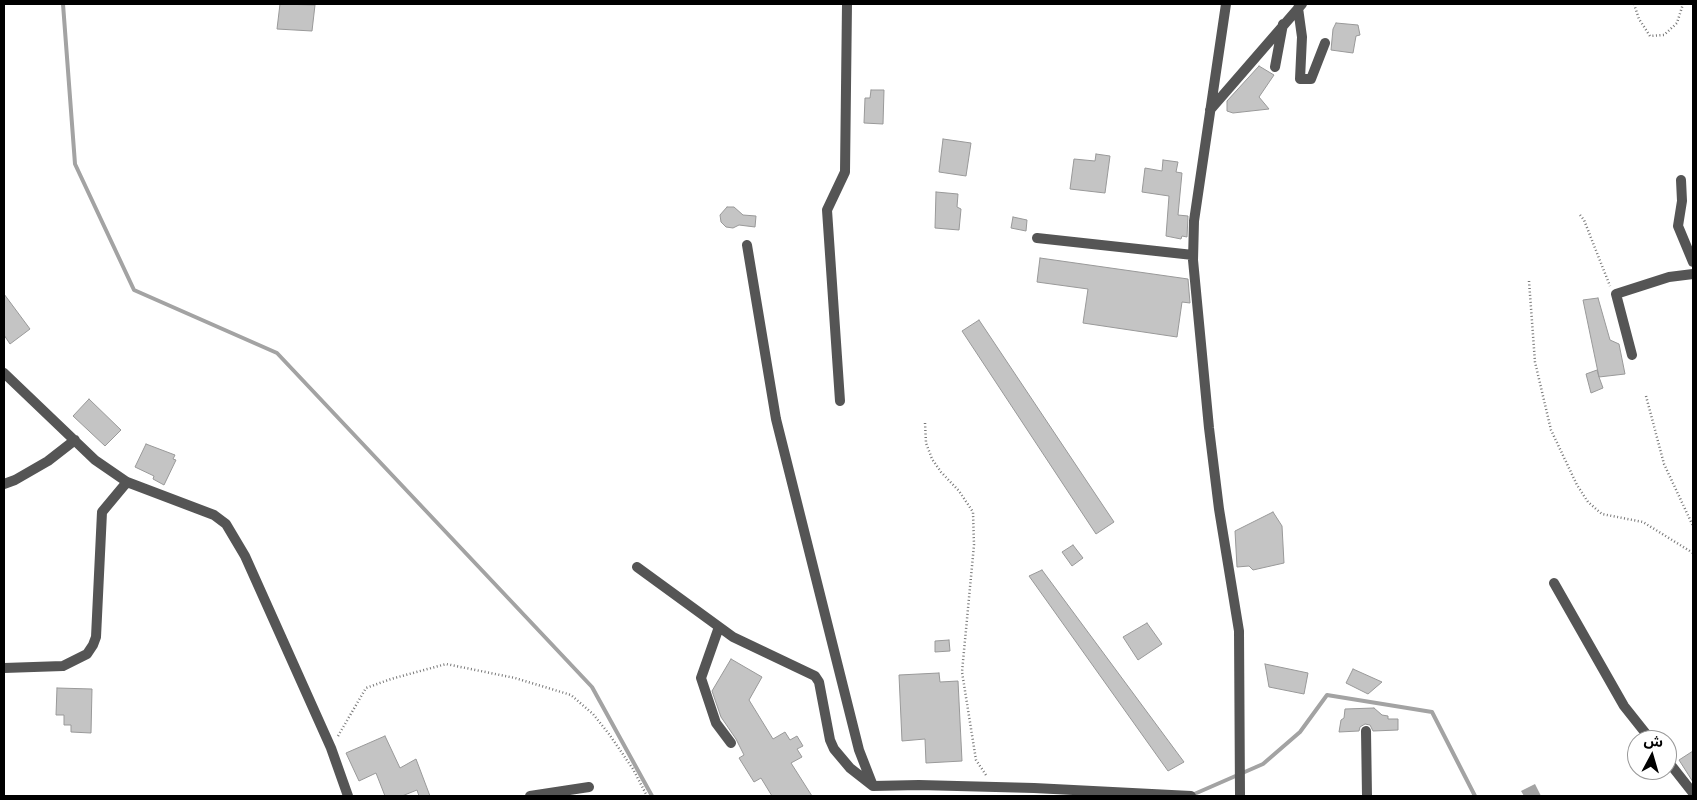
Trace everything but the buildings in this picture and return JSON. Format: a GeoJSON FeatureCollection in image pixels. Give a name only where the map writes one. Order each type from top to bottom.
{"type":"FeatureCollection","features":[{"type":"Feature","properties":{"kind":"street"},"geometry":{"type":"LineString","coordinates":[[840,401],[827,210],[845,172],[847,4]]}},
{"type":"Feature","properties":{"kind":"street"},"geometry":{"type":"LineString","coordinates":[[1226,4],[1194,220],[1193,255],[1209,428],[1219,509],[1239,631],[1240,792]]}},
{"type":"Feature","properties":{"kind":"street"},"geometry":{"type":"LineString","coordinates":[[1210,110],[1300,6]]}},
{"type":"Feature","properties":{"kind":"street"},"geometry":{"type":"LineString","coordinates":[[1300,6],[1302,37],[1300,80],[1311,79],[1325,43]]}},
{"type":"Feature","properties":{"kind":"street"},"geometry":{"type":"LineString","coordinates":[[1275,67],[1283,24]]}},
{"type":"Feature","properties":{"kind":"street"},"geometry":{"type":"LineString","coordinates":[[1681,180],[1682,201],[1678,226],[1693,262]]}},
{"type":"Feature","properties":{"kind":"street"},"geometry":{"type":"LineString","coordinates":[[1038,238],[1193,255]]}},
{"type":"Feature","properties":{"kind":"street"},"geometry":{"type":"LineString","coordinates":[[747,245],[776,419],[860,750],[873,786]]}},
{"type":"Feature","properties":{"kind":"street"},"geometry":{"type":"LineString","coordinates":[[1632,355],[1616,294],[1669,277],[1693,274]]}},
{"type":"Feature","properties":{"kind":"street"},"geometry":{"type":"LineString","coordinates":[[4,373],[96,460],[127,482],[214,515],[226,524],[245,556],[331,748],[348,796]]}},
{"type":"Feature","properties":{"kind":"street"},"geometry":{"type":"LineString","coordinates":[[4,484],[48,461],[74,440]]}},
{"type":"Feature","properties":{"kind":"street"},"geometry":{"type":"LineString","coordinates":[[4,668],[63,666],[87,654],[93,645],[96,636],[102,512],[127,482]]}},
{"type":"Feature","properties":{"kind":"street"},"geometry":{"type":"LineString","coordinates":[[637,567],[720,627],[750,645],[815,676],[819,682],[830,740],[840,758],[866,783],[873,786],[994,787],[1191,796]]}},
{"type":"Feature","properties":{"kind":"street"},"geometry":{"type":"LineString","coordinates":[[1554,583],[1624,706],[1643,730]]}},
{"type":"Feature","properties":{"kind":"street"},"geometry":{"type":"LineString","coordinates":[[720,627],[701,678],[716,723],[731,743]]}},
{"type":"Feature","properties":{"kind":"street"},"geometry":{"type":"LineString","coordinates":[[1366,731],[1367,796]]}},
{"type":"Feature","properties":{"kind":"street"},"geometry":{"type":"LineString","coordinates":[[1677,773],[1693,793]]}},
{"type":"Feature","properties":{"kind":"street"},"geometry":{"type":"LineString","coordinates":[[530,796],[589,787]]}},
{"type":"Feature","properties":{"kind":"path"},"geometry":{"type":"LineString","coordinates":[[1634,4],[1639,19],[1650,36],[1664,35],[1677,23],[1683,4]]}},
{"type":"Feature","properties":{"kind":"path"},"geometry":{"type":"LineString","coordinates":[[1580,215],[1584,220],[1610,285],[1620,292]]}},
{"type":"Feature","properties":{"kind":"path"},"geometry":{"type":"LineString","coordinates":[[1529,281],[1536,362],[1551,430],[1577,485],[1588,502],[1602,514],[1643,522],[1693,553]]}},
{"type":"Feature","properties":{"kind":"path"},"geometry":{"type":"LineString","coordinates":[[1646,396],[1664,464],[1693,526]]}},
{"type":"Feature","properties":{"kind":"path"},"geometry":{"type":"LineString","coordinates":[[925,423],[926,443],[932,459],[941,472],[959,491],[973,512],[974,545],[962,672],[976,760],[994,787]]}},
{"type":"Feature","properties":{"kind":"path"},"geometry":{"type":"LineString","coordinates":[[331,748],[366,688],[391,678],[446,664],[515,678],[571,695],[593,714],[609,734],[633,769],[647,796]]}},
{"type":"Feature","properties":{"kind":"shaded area"},"geometry":{"type":"Polygon","coordinates":[[[1535,784],[1541,796],[1524,796],[1521,791],[1535,784]]]}},
{"type":"Feature","properties":{"kind":"waterway"},"geometry":{"type":"LineString","coordinates":[[63,4],[75,164],[134,290],[277,353],[592,687],[652,796]]}},
{"type":"Feature","properties":{"kind":"waterway"},"geometry":{"type":"LineString","coordinates":[[1192,795],[1263,764],[1300,732],[1327,695],[1432,712],[1475,796]]}}]}
